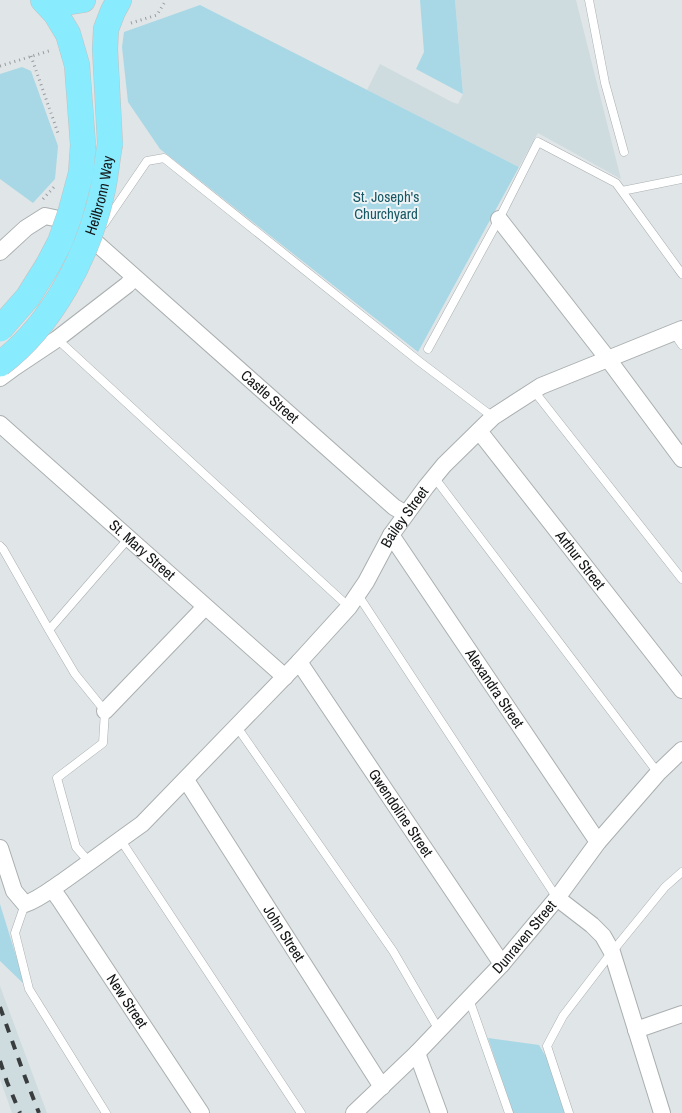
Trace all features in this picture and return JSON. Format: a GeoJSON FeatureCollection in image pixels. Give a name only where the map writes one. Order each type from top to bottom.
{"type":"FeatureCollection","features":[{"type":"Feature","properties":{"kind":"main road","name":"Heilbronn Way"},"geometry":{"type":"LineString","coordinates":[[0,329],[28,297],[60,242],[81,173],[83,144],[77,65],[68,34],[56,14],[43,0]]}},
{"type":"Feature","properties":{"kind":"main road"},"geometry":{"type":"LineString","coordinates":[[52,0],[64,3],[83,0]]}},
{"type":"Feature","properties":{"kind":"main road","name":"Heilbronn Way"},"geometry":{"type":"LineString","coordinates":[[7,365],[14,353],[44,320],[68,283],[87,243],[102,194],[110,144],[104,50],[106,29],[119,0]]}},
{"type":"Feature","properties":{"kind":"street"},"geometry":{"type":"LineString","coordinates":[[0,252],[26,228],[45,216]]}},
{"type":"Feature","properties":{"kind":"street","name":"Castle Street"},"geometry":{"type":"LineString","coordinates":[[45,216],[76,225],[394,507],[406,514]]}},
{"type":"Feature","properties":{"kind":"street"},"geometry":{"type":"LineString","coordinates":[[499,219],[608,358],[682,458]]}},
{"type":"Feature","properties":{"kind":"street"},"geometry":{"type":"LineString","coordinates":[[0,378],[7,365],[57,339],[134,278]]}},
{"type":"Feature","properties":{"kind":"street","name":"Bailey Street"},"geometry":{"type":"LineString","coordinates":[[25,904],[38,899],[142,824],[237,727],[299,662],[353,601],[366,582],[392,535],[434,477],[461,447],[493,417],[541,386],[608,358],[679,335]]}},
{"type":"Feature","properties":{"kind":"street","name":"St. Mary Street"},"geometry":{"type":"LineString","coordinates":[[0,424],[284,677]]}},
{"type":"Feature","properties":{"kind":"street","name":"Arthur Street"},"geometry":{"type":"LineString","coordinates":[[479,431],[682,690]]}},
{"type":"Feature","properties":{"kind":"street","name":"Alexandra Street"},"geometry":{"type":"LineString","coordinates":[[392,535],[598,842]]}},
{"type":"Feature","properties":{"kind":"street"},"geometry":{"type":"LineString","coordinates":[[105,712],[205,607]]}},
{"type":"Feature","properties":{"kind":"street","name":"Gwendoline Street"},"geometry":{"type":"LineString","coordinates":[[299,662],[502,964]]}},
{"type":"Feature","properties":{"kind":"street","name":"Dunraven Street"},"geometry":{"type":"LineString","coordinates":[[356,1112],[417,1053],[502,964],[557,898],[598,842],[658,773],[682,750]]}},
{"type":"Feature","properties":{"kind":"street","name":"John Street"},"geometry":{"type":"LineString","coordinates":[[186,780],[382,1087]]}},
{"type":"Feature","properties":{"kind":"street"},"geometry":{"type":"LineString","coordinates":[[0,848],[14,891],[25,904]]}},
{"type":"Feature","properties":{"kind":"street","name":"New Street"},"geometry":{"type":"LineString","coordinates":[[52,889],[201,1113]]}},
{"type":"Feature","properties":{"kind":"street"},"geometry":{"type":"LineString","coordinates":[[557,898],[592,925],[603,936],[612,952],[662,1113]]}},
{"type":"Feature","properties":{"kind":"street"},"geometry":{"type":"LineString","coordinates":[[636,1030],[682,1014]]}},
{"type":"Feature","properties":{"kind":"street"},"geometry":{"type":"LineString","coordinates":[[417,1053],[439,1113]]}},
{"type":"Feature","properties":{"kind":"lane"},"geometry":{"type":"LineString","coordinates":[[589,0],[605,83],[624,152]]}},
{"type":"Feature","properties":{"kind":"lane"},"geometry":{"type":"LineString","coordinates":[[428,349],[499,219],[538,142],[616,183],[682,274]]}},
{"type":"Feature","properties":{"kind":"lane"},"geometry":{"type":"LineString","coordinates":[[93,240],[147,161],[164,158],[420,362],[493,417]]}},
{"type":"Feature","properties":{"kind":"lane"},"geometry":{"type":"LineString","coordinates":[[622,191],[682,179]]}},
{"type":"Feature","properties":{"kind":"lane"},"geometry":{"type":"LineString","coordinates":[[57,339],[353,601],[557,898]]}},
{"type":"Feature","properties":{"kind":"lane"},"geometry":{"type":"LineString","coordinates":[[0,355],[7,365]]}},
{"type":"Feature","properties":{"kind":"lane"},"geometry":{"type":"LineString","coordinates":[[534,391],[682,580]]}},
{"type":"Feature","properties":{"kind":"lane"},"geometry":{"type":"LineString","coordinates":[[434,477],[658,773]]}},
{"type":"Feature","properties":{"kind":"lane"},"geometry":{"type":"LineString","coordinates":[[48,630],[128,539]]}},
{"type":"Feature","properties":{"kind":"lane"},"geometry":{"type":"LineString","coordinates":[[0,546],[75,674],[105,712],[103,743],[57,778],[76,847],[90,863]]}},
{"type":"Feature","properties":{"kind":"lane"},"geometry":{"type":"LineString","coordinates":[[237,727],[394,951],[439,1030]]}},
{"type":"Feature","properties":{"kind":"lane"},"geometry":{"type":"LineString","coordinates":[[120,839],[301,1113]]}},
{"type":"Feature","properties":{"kind":"lane"},"geometry":{"type":"LineString","coordinates":[[569,1113],[547,1046],[562,1016],[665,887],[682,872]]}},
{"type":"Feature","properties":{"kind":"lane"},"geometry":{"type":"LineString","coordinates":[[25,904],[15,933],[29,989],[106,1113]]}},
{"type":"Feature","properties":{"kind":"lane"},"geometry":{"type":"LineString","coordinates":[[469,999],[509,1113]]}},
{"type":"Feature","properties":{"kind":"path"},"geometry":{"type":"LineString","coordinates":[[127,25],[157,15],[166,0]]}},
{"type":"Feature","properties":{"kind":"path"},"geometry":{"type":"LineString","coordinates":[[0,66],[57,48]]}},
{"type":"Feature","properties":{"kind":"path"},"geometry":{"type":"LineString","coordinates":[[31,56],[59,138]]}},
{"type":"Feature","properties":{"kind":"path"},"geometry":{"type":"LineString","coordinates":[[45,216],[40,203],[59,180]]}},
{"type":"Feature","properties":{"kind":"shaded area"},"geometry":{"type":"Polygon","coordinates":[[[455,0],[576,0],[621,179],[538,133],[519,167],[367,90],[380,64],[458,104],[463,94],[455,0]]]}},
{"type":"Feature","properties":{"kind":"shaded area"},"geometry":{"type":"Polygon","coordinates":[[[0,986],[47,1113],[12,1113],[0,1079],[0,986]]]}},
{"type":"Feature","properties":{"kind":"green space"},"geometry":{"type":"Polygon","coordinates":[[[420,0],[455,0],[463,94],[416,69],[424,52],[420,0]]]}},
{"type":"Feature","properties":{"kind":"green space","name":"St. Joseph's Churchyard"},"geometry":{"type":"Polygon","coordinates":[[[200,5],[519,167],[418,352],[160,149],[128,102],[122,47],[124,32],[200,5]]]}},
{"type":"Feature","properties":{"kind":"green space"},"geometry":{"type":"Polygon","coordinates":[[[22,67],[31,71],[58,146],[55,179],[33,203],[0,179],[0,74],[22,67]]]}},
{"type":"Feature","properties":{"kind":"green space"},"geometry":{"type":"Polygon","coordinates":[[[0,904],[25,985],[0,961],[0,904]]]}},
{"type":"Feature","properties":{"kind":"green space"},"geometry":{"type":"Polygon","coordinates":[[[488,1038],[539,1045],[554,1070],[567,1113],[513,1113],[488,1038]]]}},
{"type":"Feature","properties":{"kind":"railway"},"geometry":{"type":"LineString","coordinates":[[0,1007],[39,1113]]}},
{"type":"Feature","properties":{"kind":"railway"},"geometry":{"type":"LineString","coordinates":[[0,1061],[20,1113]]}}]}
